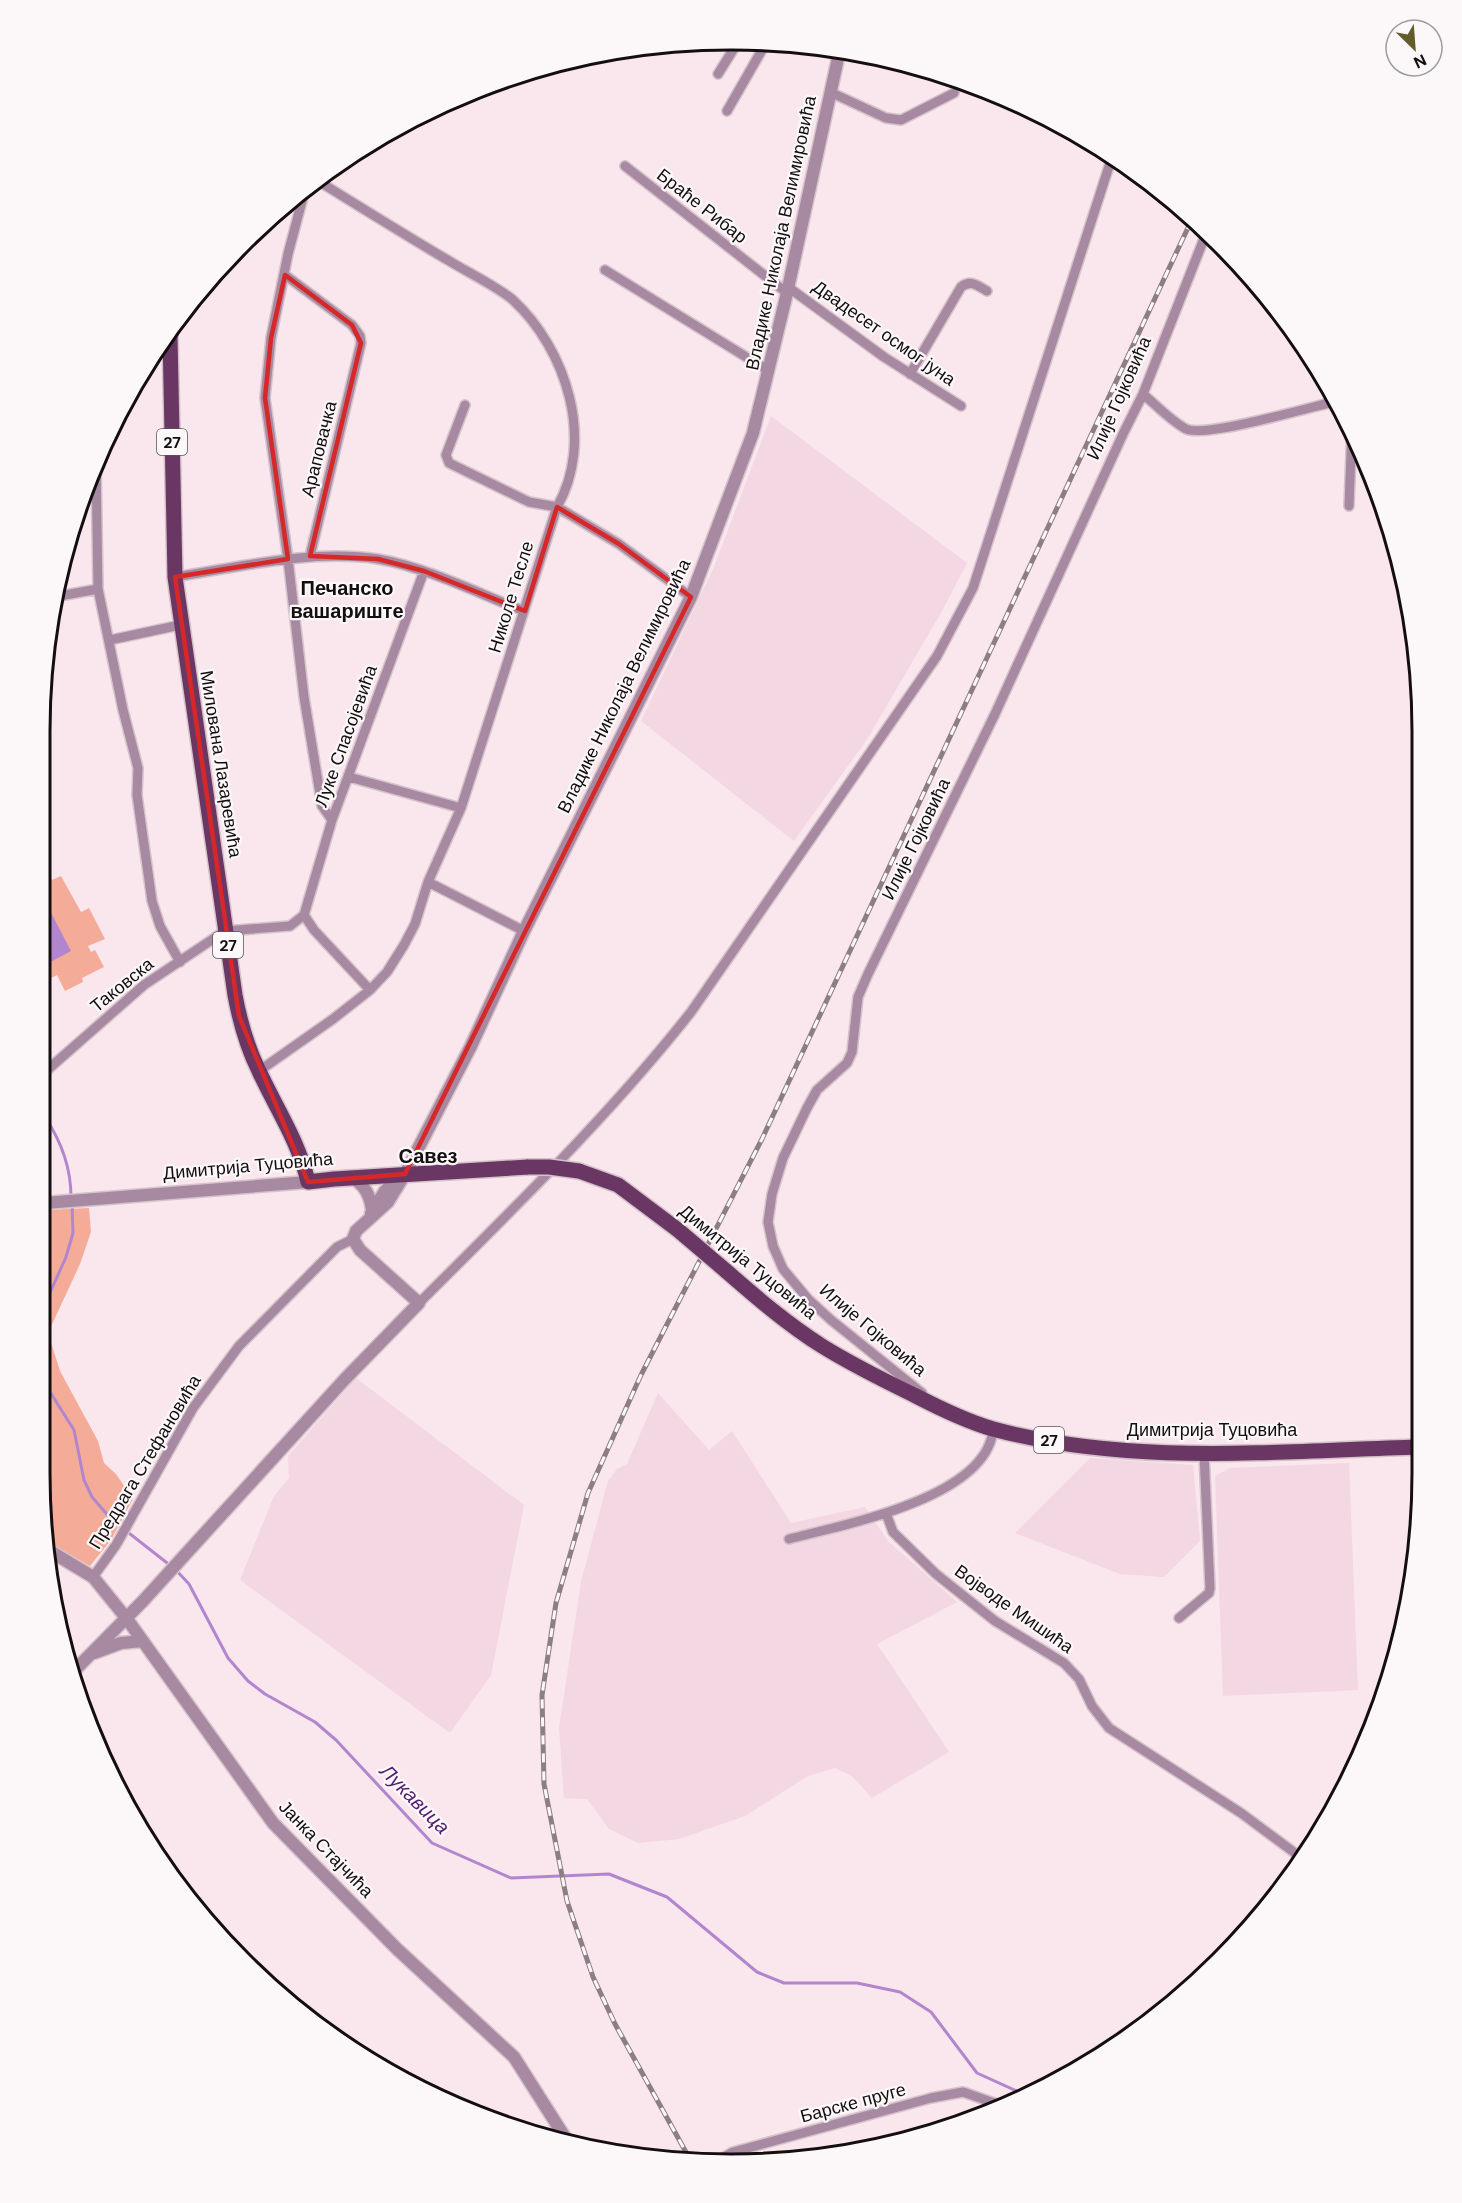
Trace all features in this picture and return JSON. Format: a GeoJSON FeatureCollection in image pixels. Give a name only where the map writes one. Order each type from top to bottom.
{"type":"FeatureCollection","features":[{"type":"Feature","properties":{"kind":"main road","name":"Милована Лазаревића"},"geometry":{"type":"LineString","coordinates":[[170,343],[175,578],[225,931],[239,1016],[259,1071],[300,1155],[308,1182]]}},
{"type":"Feature","properties":{"kind":"main road","name":"Димитрија Туцовића"},"geometry":{"type":"LineString","coordinates":[[308,1182],[405,1174],[549,1167],[579,1171],[618,1185],[678,1230],[770,1308],[822,1346],[874,1376],[955,1416],[993,1429],[1110,1449],[1204,1453],[1412,1447]]}},
{"type":"Feature","properties":{"kind":"street"},"geometry":{"type":"LineString","coordinates":[[718,74],[733,50]]}},
{"type":"Feature","properties":{"kind":"street"},"geometry":{"type":"LineString","coordinates":[[727,111],[761,51]]}},
{"type":"Feature","properties":{"kind":"street","name":"Владике Николаја Велимировића"},"geometry":{"type":"LineString","coordinates":[[405,1174],[471,1046],[524,931],[691,597],[753,433],[788,290],[838,58]]}},
{"type":"Feature","properties":{"kind":"street"},"geometry":{"type":"LineString","coordinates":[[830,92],[886,118],[901,120],[954,93]]}},
{"type":"Feature","properties":{"kind":"street"},"geometry":{"type":"LineString","coordinates":[[78,1666],[127,1619],[345,1379],[610,1108],[653,1060],[691,1012],[937,656],[973,588],[1110,164]]}},
{"type":"Feature","properties":{"kind":"street","name":"Браће Рибар"},"geometry":{"type":"LineString","coordinates":[[625,166],[788,290]]}},
{"type":"Feature","properties":{"kind":"street","name":"Николе Тесле"},"geometry":{"type":"LineString","coordinates":[[259,1071],[370,990],[387,972],[415,924],[428,882],[461,808],[556,507],[566,491],[574,455],[574,417],[556,360],[537,328],[512,299],[325,184]]}},
{"type":"Feature","properties":{"kind":"street"},"geometry":{"type":"LineString","coordinates":[[300,204],[271,338],[266,398],[304,697],[322,806],[332,820]]}},
{"type":"Feature","properties":{"kind":"street","name":"Илије Гојковића"},"geometry":{"type":"LineString","coordinates":[[937,1407],[928,1397],[831,1320],[808,1299],[783,1269],[773,1246],[768,1222],[772,1194],[783,1158],[817,1090],[847,1063],[852,1052],[858,997],[995,714],[1143,394],[1203,240]]}},
{"type":"Feature","properties":{"kind":"street"},"geometry":{"type":"LineString","coordinates":[[605,270],[769,371]]}},
{"type":"Feature","properties":{"kind":"street","name":"Араповачка"},"geometry":{"type":"LineString","coordinates":[[285,275],[352,325],[360,336],[360,350],[310,556]]}},
{"type":"Feature","properties":{"kind":"street"},"geometry":{"type":"LineString","coordinates":[[910,374],[961,286],[973,283],[987,291]]}},
{"type":"Feature","properties":{"kind":"street","name":"Двадесет осмог јуна"},"geometry":{"type":"LineString","coordinates":[[788,290],[910,374],[961,406]]}},
{"type":"Feature","properties":{"kind":"street"},"geometry":{"type":"LineString","coordinates":[[1143,394],[1186,429],[1197,432],[1230,427],[1328,403]]}},
{"type":"Feature","properties":{"kind":"street"},"geometry":{"type":"LineString","coordinates":[[465,405],[446,455],[449,463],[529,502],[556,507],[619,544],[691,597]]}},
{"type":"Feature","properties":{"kind":"street"},"geometry":{"type":"LineString","coordinates":[[1349,506],[1352,451]]}},
{"type":"Feature","properties":{"kind":"street"},"geometry":{"type":"LineString","coordinates":[[96,483],[98,589],[123,710],[138,768],[138,795],[152,901],[160,926],[180,962]]}},
{"type":"Feature","properties":{"kind":"street"},"geometry":{"type":"LineString","coordinates":[[175,578],[310,556],[378,559],[424,571],[524,611]]}},
{"type":"Feature","properties":{"kind":"street","name":"Луке Спасојевића"},"geometry":{"type":"LineString","coordinates":[[304,915],[332,820],[424,571]]}},
{"type":"Feature","properties":{"kind":"street"},"geometry":{"type":"LineString","coordinates":[[64,595],[98,589]]}},
{"type":"Feature","properties":{"kind":"street"},"geometry":{"type":"LineString","coordinates":[[110,640],[180,625]]}},
{"type":"Feature","properties":{"kind":"street"},"geometry":{"type":"LineString","coordinates":[[349,777],[461,808]]}},
{"type":"Feature","properties":{"kind":"street"},"geometry":{"type":"LineString","coordinates":[[322,806],[331,809],[339,805]]}},
{"type":"Feature","properties":{"kind":"street"},"geometry":{"type":"LineString","coordinates":[[428,882],[524,931]]}},
{"type":"Feature","properties":{"kind":"street"},"geometry":{"type":"LineString","coordinates":[[225,931],[290,926],[304,915],[314,930],[370,990]]}},
{"type":"Feature","properties":{"kind":"street","name":"Таковска"},"geometry":{"type":"LineString","coordinates":[[50,1068],[144,985],[225,931]]}},
{"type":"Feature","properties":{"kind":"street"},"geometry":{"type":"LineString","coordinates":[[405,1174],[385,1191],[371,1214],[356,1230],[353,1239],[360,1250],[419,1303]]}},
{"type":"Feature","properties":{"kind":"street"},"geometry":{"type":"LineString","coordinates":[[353,1178],[368,1194],[371,1214]]}},
{"type":"Feature","properties":{"kind":"street","name":"Димитрија Туцовића"},"geometry":{"type":"LineString","coordinates":[[50,1202],[308,1182]]}},
{"type":"Feature","properties":{"kind":"street","name":"Предрага Стефановића"},"geometry":{"type":"LineString","coordinates":[[93,1577],[116,1545],[193,1408],[239,1346],[337,1247],[353,1239]]}},
{"type":"Feature","properties":{"kind":"street"},"geometry":{"type":"LineString","coordinates":[[789,1539],[886,1513],[915,1503],[945,1487],[972,1469],[987,1450],[992,1440],[993,1429]]}},
{"type":"Feature","properties":{"kind":"street"},"geometry":{"type":"LineString","coordinates":[[1179,1618],[1209,1593],[1210,1588],[1204,1453]]}},
{"type":"Feature","properties":{"kind":"street","name":"Војводе Мишића"},"geometry":{"type":"LineString","coordinates":[[886,1513],[893,1532],[936,1574],[995,1621],[1064,1663],[1079,1679],[1092,1706],[1109,1728],[1241,1813],[1296,1854]]}},
{"type":"Feature","properties":{"kind":"street","name":"Јанка Стајчића"},"geometry":{"type":"LineString","coordinates":[[54,1554],[93,1577],[127,1619],[273,1823],[397,1949],[514,2057],[561,2131]]}},
{"type":"Feature","properties":{"kind":"street"},"geometry":{"type":"LineString","coordinates":[[90,1654],[121,1643],[142,1641]]}},
{"type":"Feature","properties":{"kind":"street","name":"Барске пруге"},"geometry":{"type":"LineString","coordinates":[[730,2154],[931,2098],[963,2092],[992,2102]]}},
{"type":"Feature","properties":{"kind":"highlighted area"},"geometry":{"type":"Polygon","coordinates":[[[285,275],[352,325],[361,343],[310,556],[378,559],[424,571],[525,611],[557,507],[619,544],[691,597],[405,1174],[308,1182],[239,1016],[175,577],[288,559],[265,398],[271,338],[285,275]]]}},
{"type":"Feature","properties":{"kind":"shaded area"},"geometry":{"type":"Polygon","coordinates":[[[771,416],[967,563],[942,611],[868,738],[794,841],[641,721],[714,567],[771,416]]]}},
{"type":"Feature","properties":{"kind":"shaded area"},"geometry":{"type":"Polygon","coordinates":[[[50,876],[52,880],[61,876],[81,912],[89,908],[105,939],[88,946],[91,952],[95,950],[104,967],[82,978],[83,982],[65,991],[57,975],[51,978],[50,876]]]}},
{"type":"Feature","properties":{"kind":"shaded area"},"geometry":{"type":"Polygon","coordinates":[[[50,911],[71,951],[50,962],[50,911]]]}},
{"type":"Feature","properties":{"kind":"shaded area"},"geometry":{"type":"Polygon","coordinates":[[[89,1208],[91,1232],[80,1264],[50,1329],[50,1210],[89,1208]]]}},
{"type":"Feature","properties":{"kind":"shaded area"},"geometry":{"type":"Polygon","coordinates":[[[50,1339],[60,1371],[98,1441],[104,1463],[116,1474],[133,1499],[111,1540],[90,1566],[54,1546],[50,1472],[50,1339]]]}},
{"type":"Feature","properties":{"kind":"shaded area"},"geometry":{"type":"Polygon","coordinates":[[[356,1378],[524,1505],[491,1675],[450,1733],[240,1580],[274,1496],[289,1478],[288,1456],[356,1378]]]}},
{"type":"Feature","properties":{"kind":"shaded area"},"geometry":{"type":"Polygon","coordinates":[[[658,1393],[709,1450],[732,1431],[791,1523],[865,1507],[888,1541],[957,1602],[877,1644],[949,1752],[872,1798],[852,1776],[835,1768],[808,1776],[745,1816],[679,1839],[638,1843],[609,1829],[587,1799],[564,1798],[559,1728],[581,1582],[608,1481],[617,1469],[627,1464],[658,1393]]]}},
{"type":"Feature","properties":{"kind":"shaded area"},"geometry":{"type":"Polygon","coordinates":[[[1090,1458],[1193,1465],[1200,1541],[1164,1577],[1120,1574],[1015,1533],[1090,1458]]]}},
{"type":"Feature","properties":{"kind":"shaded area"},"geometry":{"type":"Polygon","coordinates":[[[1349,1463],[1358,1690],[1223,1696],[1215,1476],[1230,1468],[1349,1463]]]}},
{"type":"Feature","properties":{"kind":"waterway","name":"Лукавица"},"geometry":{"type":"LineString","coordinates":[[50,1126],[64,1156],[71,1197]]}},
{"type":"Feature","properties":{"kind":"waterway","name":"Лукавица"},"geometry":{"type":"LineString","coordinates":[[50,1293],[66,1257],[73,1233],[72,1203]]}},
{"type":"Feature","properties":{"kind":"waterway","name":"Лукавица"},"geometry":{"type":"LineString","coordinates":[[50,1392],[74,1430],[84,1480],[92,1497],[111,1519],[171,1566]]}},
{"type":"Feature","properties":{"kind":"waterway","name":"Лукавица"},"geometry":{"type":"LineString","coordinates":[[176,1570],[189,1584],[228,1658],[248,1681],[265,1694],[315,1722],[336,1740],[432,1843],[511,1878],[609,1874],[667,1897],[757,1972],[784,1983],[857,1983],[900,1992],[931,2012],[977,2073],[1016,2091]]}},
{"type":"Feature","properties":{"kind":"railway"},"geometry":{"type":"LineString","coordinates":[[686,2152],[615,2024],[593,1977],[567,1901],[544,1784],[542,1695],[556,1603],[588,1493],[641,1375],[762,1139],[1188,227]]}},
{"type":"Feature","properties":{"kind":"district","name":"Печанско вашариште"},"geometry":{"type":"Point","coordinates":[347,600]}},
{"type":"Feature","properties":{"kind":"district","name":"Савез"},"geometry":{"type":"Point","coordinates":[428,1156]}}]}
